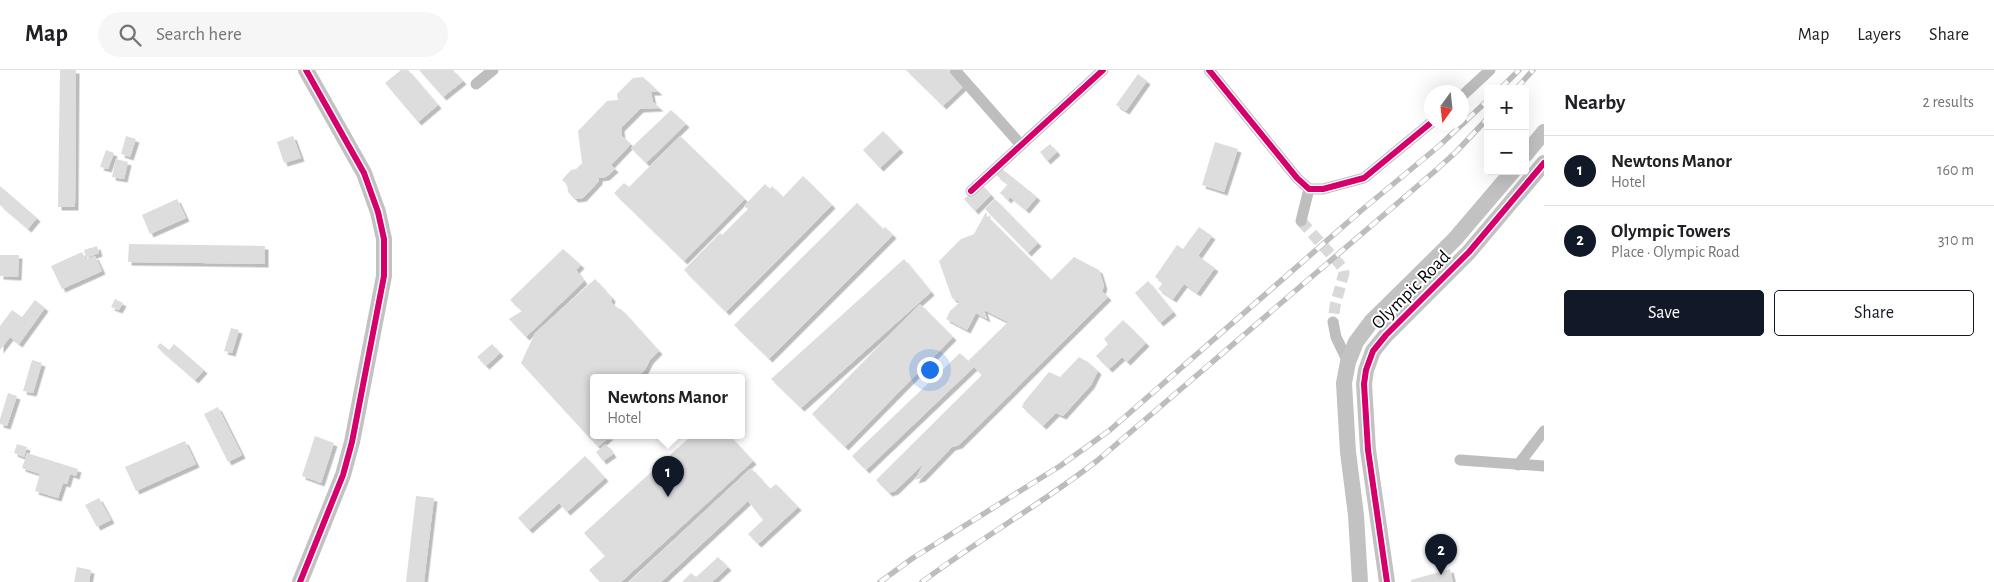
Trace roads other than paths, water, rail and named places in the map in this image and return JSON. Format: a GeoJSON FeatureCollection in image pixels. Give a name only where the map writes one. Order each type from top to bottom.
{"type":"FeatureCollection","features":[{"type":"Feature","properties":{"kind":"street"},"geometry":{"type":"LineString","coordinates":[[300,582],[343,474],[352,442],[384,276],[384,240],[378,212],[364,173],[306,70]]}},
{"type":"Feature","properties":{"kind":"street"},"geometry":{"type":"LineString","coordinates":[[476,84],[493,70]]}},
{"type":"Feature","properties":{"kind":"street"},"geometry":{"type":"LineString","coordinates":[[955,70],[1021,145]]}},
{"type":"Feature","properties":{"kind":"street"},"geometry":{"type":"LineString","coordinates":[[971,191],[1103,70]]}},
{"type":"Feature","properties":{"kind":"street"},"geometry":{"type":"LineString","coordinates":[[1209,70],[1297,178],[1309,189],[1323,189],[1364,178],[1424,129]]}},
{"type":"Feature","properties":{"kind":"street"},"geometry":{"type":"LineString","coordinates":[[1469,90],[1490,70]]}},
{"type":"Feature","properties":{"kind":"street"},"geometry":{"type":"LineString","coordinates":[[1529,150],[1544,132]]}},
{"type":"Feature","properties":{"kind":"street","name":"Olympic Road"},"geometry":{"type":"LineString","coordinates":[[1387,582],[1368,450],[1364,384],[1366,370],[1373,351],[1386,334],[1469,252],[1544,163]]}},
{"type":"Feature","properties":{"kind":"street","name":"Olympic Road"},"geometry":{"type":"LineString","coordinates":[[1360,582],[1356,515],[1348,452],[1344,383],[1348,362],[1356,342],[1371,322],[1455,239],[1509,175]]}},
{"type":"Feature","properties":{"kind":"street"},"geometry":{"type":"LineString","coordinates":[[1301,221],[1309,189]]}},
{"type":"Feature","properties":{"kind":"street"},"geometry":{"type":"LineString","coordinates":[[1333,322],[1336,337],[1348,362]]}},
{"type":"Feature","properties":{"kind":"street"},"geometry":{"type":"LineString","coordinates":[[1518,465],[1544,430]]}},
{"type":"Feature","properties":{"kind":"street"},"geometry":{"type":"LineString","coordinates":[[1460,460],[1544,466]]}},
{"type":"Feature","properties":{"kind":"tunnel"},"geometry":{"type":"LineString","coordinates":[[1301,221],[1343,268],[1344,273],[1335,306],[1333,322]]}},
{"type":"Feature","properties":{"kind":"railway"},"geometry":{"type":"LineString","coordinates":[[1504,85],[1519,70]]}},
{"type":"Feature","properties":{"kind":"railway"},"geometry":{"type":"LineString","coordinates":[[1520,85],[1533,70]]}},
{"type":"Feature","properties":{"kind":"railway"},"geometry":{"type":"LineString","coordinates":[[880,582],[913,558],[1060,466],[1110,430],[1363,209],[1439,146],[1484,104]]}},
{"type":"Feature","properties":{"kind":"railway"},"geometry":{"type":"LineString","coordinates":[[922,582],[1055,492],[1098,460],[1435,171],[1484,122]]}},
{"type":"Feature","properties":{"kind":"place","name":"Newtons Manor"},"geometry":{"type":"Point","coordinates":[668,497]}},
{"type":"Feature","properties":{"kind":"place","name":"Olympic Towers"},"geometry":{"type":"Point","coordinates":[1441,575]}}]}
